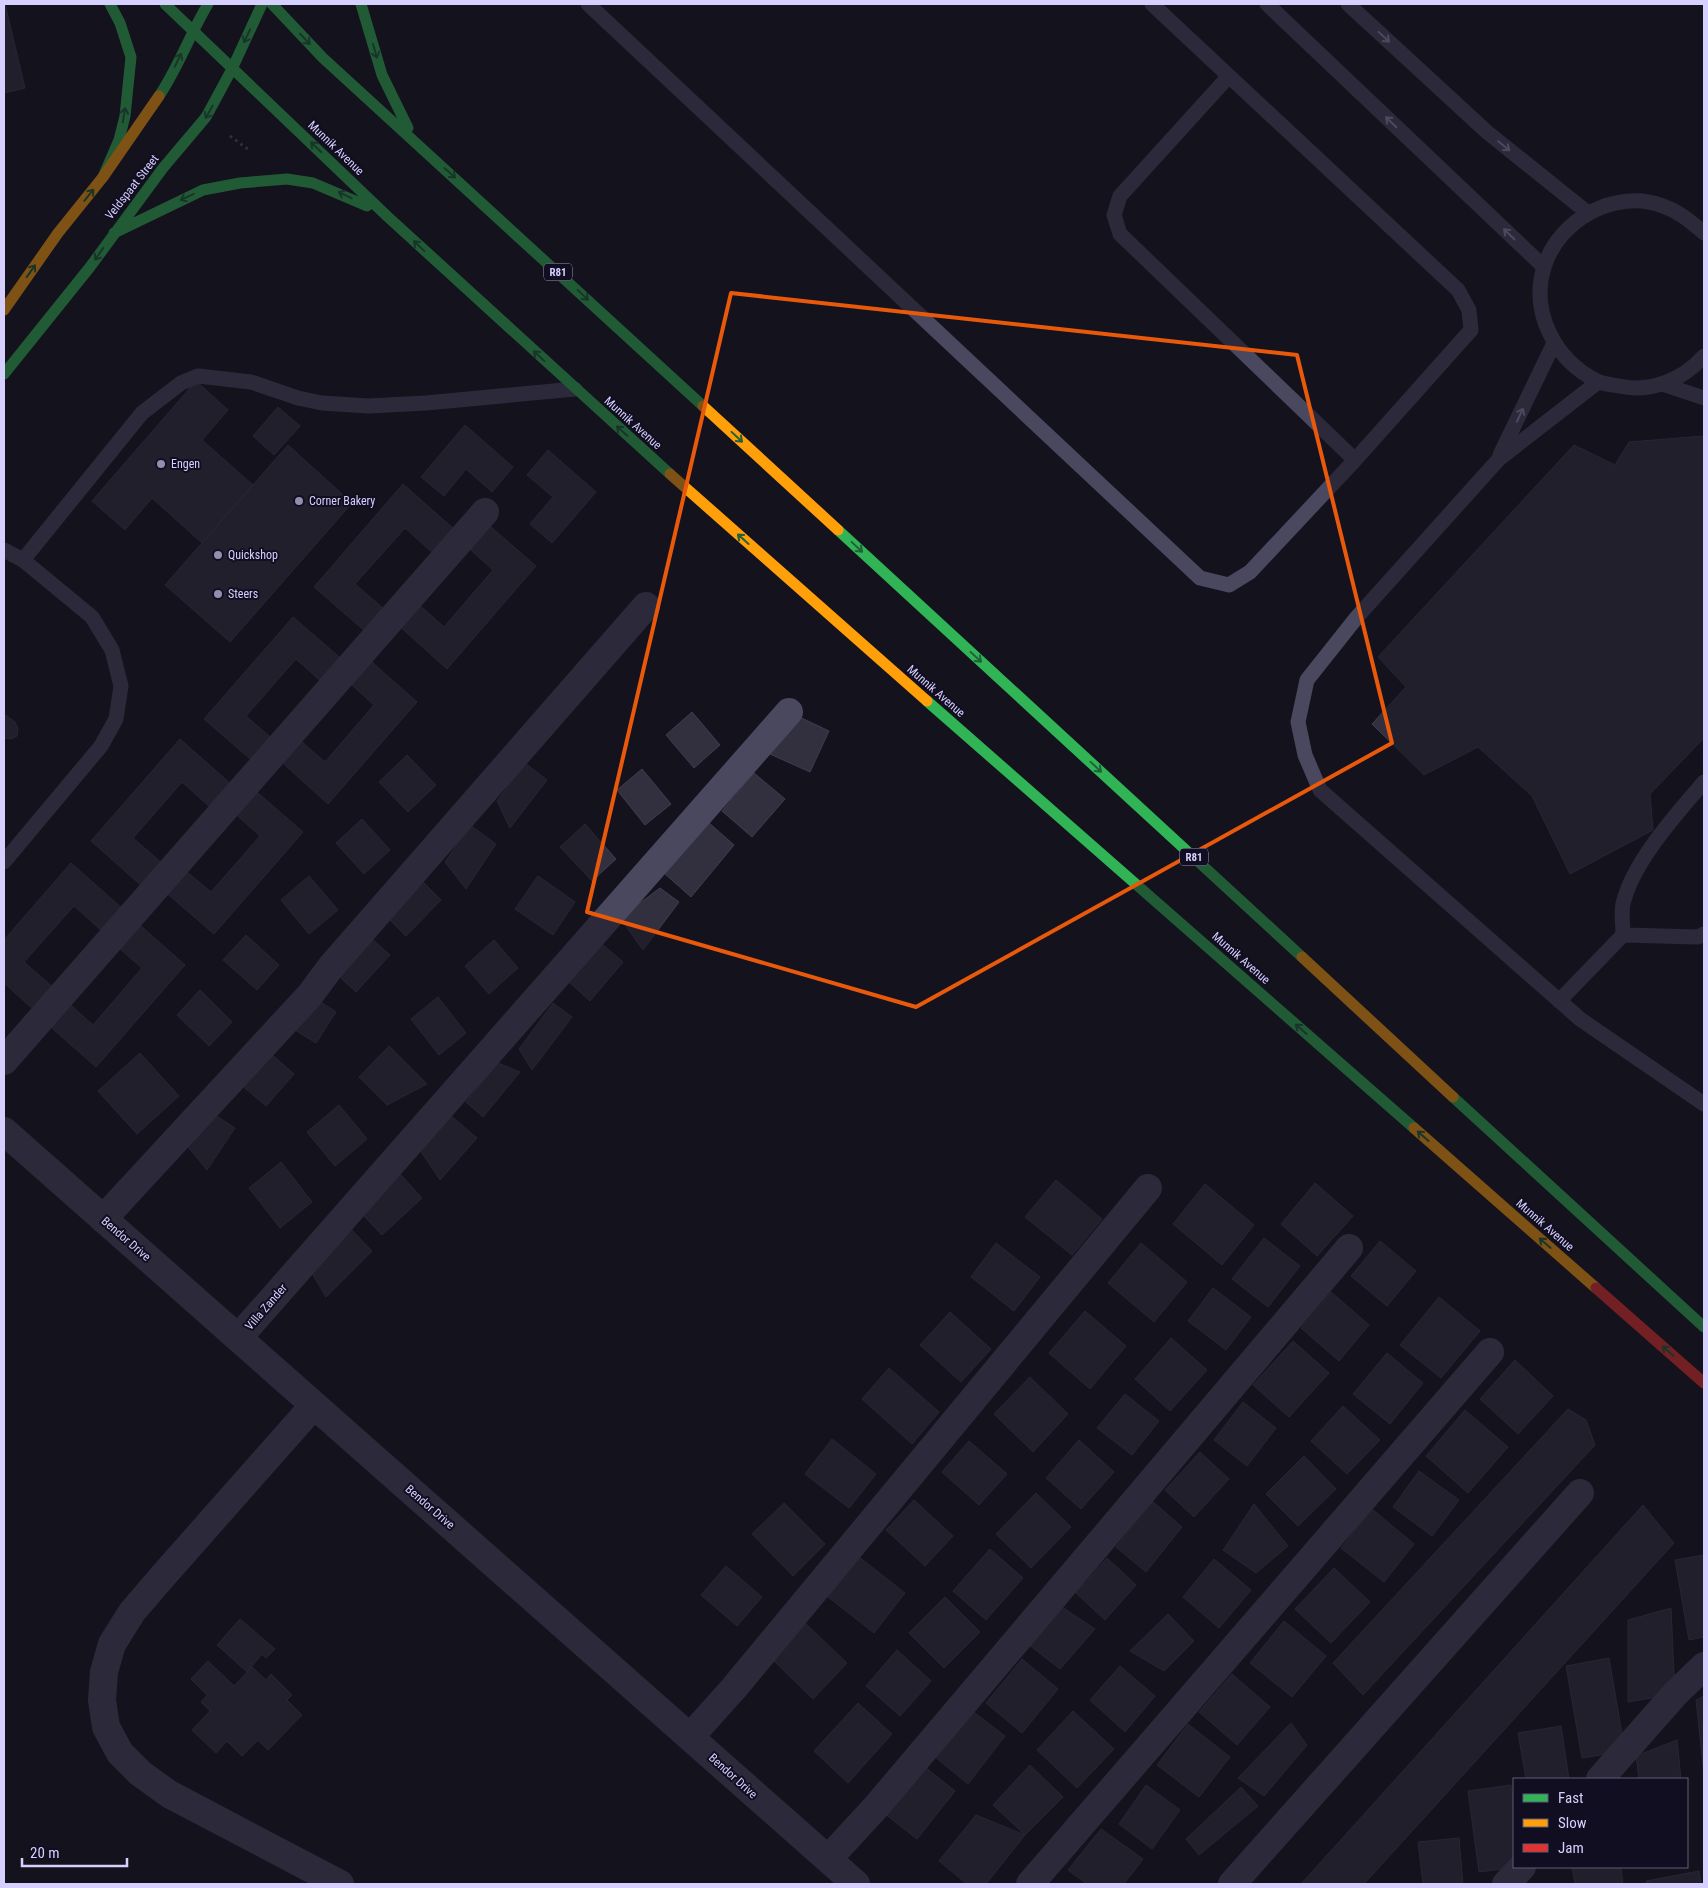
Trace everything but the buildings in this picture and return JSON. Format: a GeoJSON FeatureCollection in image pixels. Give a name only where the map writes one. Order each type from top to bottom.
{"type":"FeatureCollection","features":[{"type":"Feature","properties":{"kind":"main road"},"geometry":{"type":"LineString","coordinates":[[103,177],[118,140],[125,116],[131,57],[120,23],[110,4]]}},
{"type":"Feature","properties":{"kind":"main road","name":"Munnik Avenue"},"geometry":{"type":"LineString","coordinates":[[165,4],[388,217],[574,389],[1704,1383]]}},
{"type":"Feature","properties":{"kind":"main road"},"geometry":{"type":"LineString","coordinates":[[4,310],[58,233],[103,177],[168,82],[192,31],[208,4]]}},
{"type":"Feature","properties":{"kind":"main road","name":"Veldspaat Street"},"geometry":{"type":"LineString","coordinates":[[4,374],[90,267],[164,168],[206,117],[232,69],[262,4]]}},
{"type":"Feature","properties":{"kind":"main road","name":"R81"},"geometry":{"type":"LineString","coordinates":[[272,4],[323,58],[1704,1327]]}},
{"type":"Feature","properties":{"kind":"main road"},"geometry":{"type":"LineString","coordinates":[[361,4],[382,75],[414,141]]}},
{"type":"Feature","properties":{"kind":"main road"},"geometry":{"type":"LineString","coordinates":[[114,233],[202,190],[240,182],[287,179],[313,183],[337,192],[388,217]]}},
{"type":"Feature","properties":{"kind":"street"},"geometry":{"type":"LineString","coordinates":[[4,1061],[485,512]]}},
{"type":"Feature","properties":{"kind":"street"},"geometry":{"type":"LineString","coordinates":[[103,1218],[310,995],[330,968],[646,606]]}},
{"type":"Feature","properties":{"kind":"street","name":"Villa Zander"},"geometry":{"type":"LineString","coordinates":[[238,1338],[789,712]]}},
{"type":"Feature","properties":{"kind":"street","name":"Bendor Drive"},"geometry":{"type":"LineString","coordinates":[[4,1131],[856,1884]]}},
{"type":"Feature","properties":{"kind":"street"},"geometry":{"type":"LineString","coordinates":[[690,1737],[740,1680],[1148,1188]]}},
{"type":"Feature","properties":{"kind":"street"},"geometry":{"type":"LineString","coordinates":[[828,1859],[876,1807],[1349,1248]]}},
{"type":"Feature","properties":{"kind":"street"},"geometry":{"type":"LineString","coordinates":[[1030,1884],[1490,1352]]}},
{"type":"Feature","properties":{"kind":"street"},"geometry":{"type":"LineString","coordinates":[[314,1405],[132,1612],[112,1644],[104,1672],[102,1700],[106,1727],[120,1752],[140,1773],[169,1794],[340,1884]]}},
{"type":"Feature","properties":{"kind":"street"},"geometry":{"type":"LineString","coordinates":[[1232,1884],[1580,1493]]}},
{"type":"Feature","properties":{"kind":"street"},"geometry":{"type":"LineString","coordinates":[[1601,1778],[1675,1694],[1704,1666]]}},
{"type":"Feature","properties":{"kind":"street"},"geometry":{"type":"LineString","coordinates":[[1506,1884],[1521,1868]]}},
{"type":"Feature","properties":{"kind":"lane"},"geometry":{"type":"LineString","coordinates":[[588,4],[1200,578],[1229,585],[1250,572],[1356,460],[1471,330],[1469,310],[1458,290],[1152,4]]}},
{"type":"Feature","properties":{"kind":"lane"},"geometry":{"type":"LineString","coordinates":[[1267,4],[1544,268]]}},
{"type":"Feature","properties":{"kind":"lane"},"geometry":{"type":"LineString","coordinates":[[1348,4],[1487,132],[1588,213]]}},
{"type":"Feature","properties":{"kind":"lane"},"geometry":{"type":"LineString","coordinates":[[1229,76],[1120,196],[1114,215],[1120,234],[1356,460]]}},
{"type":"Feature","properties":{"kind":"lane"},"geometry":{"type":"LineString","coordinates":[[1704,233],[1685,216],[1662,205],[1637,201],[1611,204],[1588,213],[1573,223],[1560,236],[1544,268],[1540,293],[1544,319],[1554,343],[1572,366],[1598,382],[1630,389],[1662,384],[1678,378],[1691,369],[1704,356]]}},
{"type":"Feature","properties":{"kind":"lane"},"geometry":{"type":"LineString","coordinates":[[1499,459],[1554,343]]}},
{"type":"Feature","properties":{"kind":"lane"},"geometry":{"type":"LineString","coordinates":[[23,560],[142,413],[181,383],[198,376],[251,382],[298,398],[322,403],[369,406],[426,403],[574,389]]}},
{"type":"Feature","properties":{"kind":"lane"},"geometry":{"type":"LineString","coordinates":[[1598,382],[1499,459],[1357,617],[1307,680],[1298,722],[1305,755],[1320,790],[1580,1019],[1704,1104]]}},
{"type":"Feature","properties":{"kind":"lane"},"geometry":{"type":"LineString","coordinates":[[1662,384],[1704,398]]}},
{"type":"Feature","properties":{"kind":"lane"},"geometry":{"type":"LineString","coordinates":[[4,550],[23,560],[92,617],[112,650],[121,686],[116,719],[101,746],[4,862]]}},
{"type":"Feature","properties":{"kind":"lane"},"geometry":{"type":"LineString","coordinates":[[1559,1001],[1624,935],[1623,905],[1632,878],[1641,861],[1704,782]]}},
{"type":"Feature","properties":{"kind":"lane"},"geometry":{"type":"LineString","coordinates":[[1624,935],[1698,937],[1704,934]]}},
{"type":"Feature","properties":{"kind":"highlighted area"},"geometry":{"type":"Polygon","coordinates":[[[731,293],[1297,355],[1392,743],[916,1007],[587,912],[731,293]]]}},
{"type":"Feature","properties":{"kind":"traffic: fast"},"geometry":{"type":"LineString","coordinates":[[103,177],[119,140],[125,116],[131,57],[120,23],[110,4]]}},
{"type":"Feature","properties":{"kind":"traffic: fast"},"geometry":{"type":"LineString","coordinates":[[165,4],[388,217],[670,474]]}},
{"type":"Feature","properties":{"kind":"traffic: fast"},"geometry":{"type":"LineString","coordinates":[[159,96],[208,4]]}},
{"type":"Feature","properties":{"kind":"traffic: fast"},"geometry":{"type":"LineString","coordinates":[[4,374],[90,267],[163,168],[206,117],[232,69],[262,4]]}},
{"type":"Feature","properties":{"kind":"traffic: fast"},"geometry":{"type":"LineString","coordinates":[[272,4],[323,58],[703,406]]}},
{"type":"Feature","properties":{"kind":"traffic: fast"},"geometry":{"type":"LineString","coordinates":[[361,4],[382,75],[408,128]]}},
{"type":"Feature","properties":{"kind":"traffic: fast"},"geometry":{"type":"LineString","coordinates":[[114,233],[203,190],[240,183],[287,179],[313,183],[367,206]]}},
{"type":"Feature","properties":{"kind":"traffic: fast"},"geometry":{"type":"LineString","coordinates":[[838,530],[1302,957]]}},
{"type":"Feature","properties":{"kind":"traffic: fast"},"geometry":{"type":"LineString","coordinates":[[927,701],[1414,1128]]}},
{"type":"Feature","properties":{"kind":"traffic: fast"},"geometry":{"type":"LineString","coordinates":[[1453,1097],[1704,1327]]}},
{"type":"Feature","properties":{"kind":"traffic: slow"},"geometry":{"type":"LineString","coordinates":[[4,310],[58,233],[103,177],[159,96]]}},
{"type":"Feature","properties":{"kind":"traffic: slow"},"geometry":{"type":"LineString","coordinates":[[703,406],[838,530]]}},
{"type":"Feature","properties":{"kind":"traffic: slow"},"geometry":{"type":"LineString","coordinates":[[670,474],[927,701]]}},
{"type":"Feature","properties":{"kind":"traffic: slow"},"geometry":{"type":"LineString","coordinates":[[1302,957],[1453,1097]]}},
{"type":"Feature","properties":{"kind":"traffic: slow"},"geometry":{"type":"LineString","coordinates":[[1414,1128],[1596,1288]]}},
{"type":"Feature","properties":{"kind":"traffic: jam"},"geometry":{"type":"LineString","coordinates":[[1596,1288],[1704,1383]]}},
{"type":"Feature","properties":{"kind":"place","name":"Engen"},"geometry":{"type":"Point","coordinates":[161,464]}},
{"type":"Feature","properties":{"kind":"place","name":"Corner Bakery"},"geometry":{"type":"Point","coordinates":[299,501]}},
{"type":"Feature","properties":{"kind":"place","name":"Quickshop"},"geometry":{"type":"Point","coordinates":[218,555]}},
{"type":"Feature","properties":{"kind":"place","name":"Steers"},"geometry":{"type":"Point","coordinates":[218,594]}}]}
